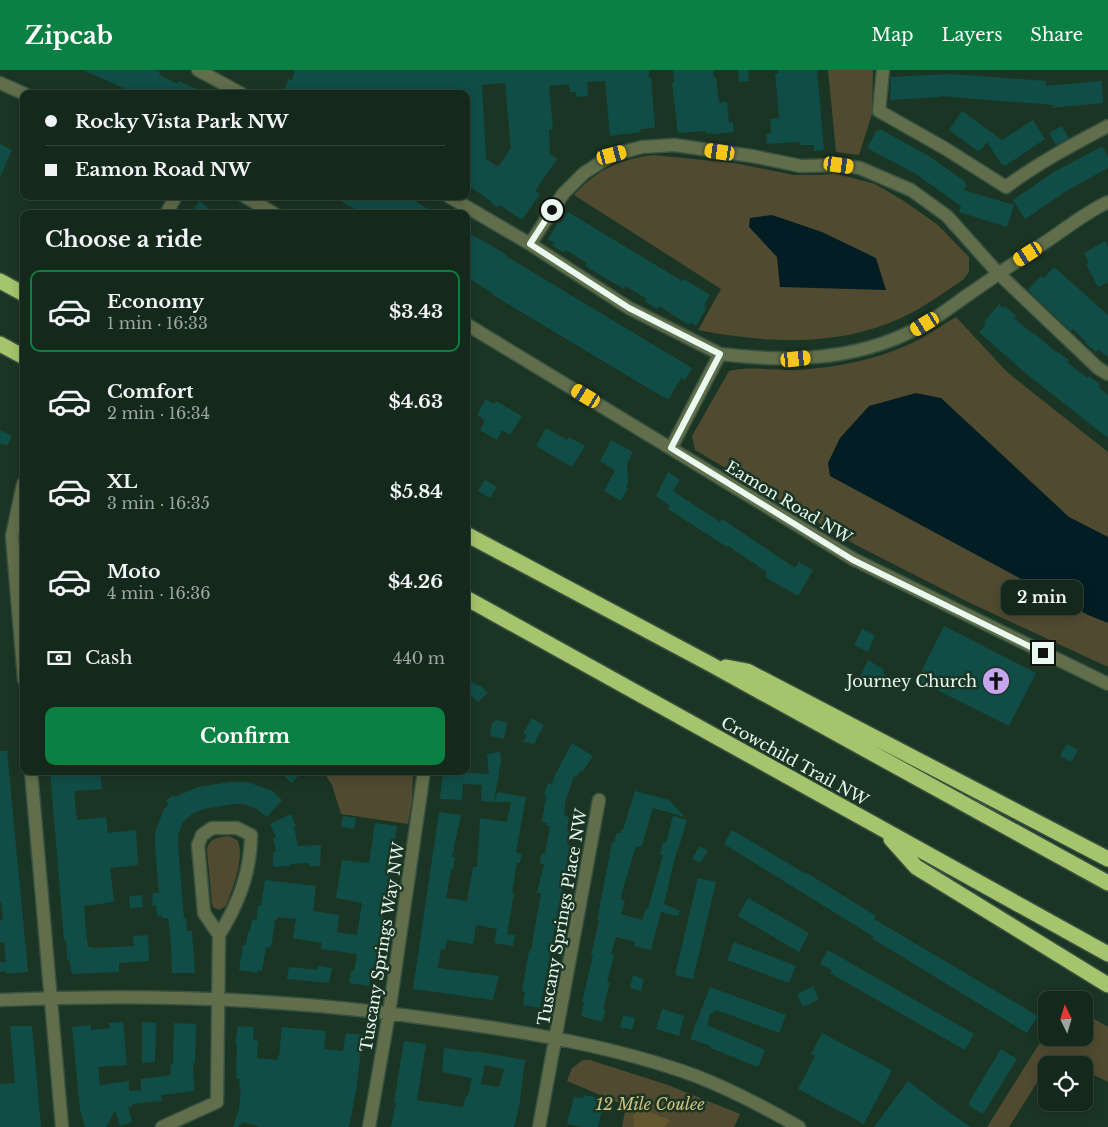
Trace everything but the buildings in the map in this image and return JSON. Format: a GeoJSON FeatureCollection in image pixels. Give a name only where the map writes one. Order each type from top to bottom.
{"type":"FeatureCollection","features":[{"type":"Feature","properties":{"kind":"highway"},"geometry":{"type":"LineString","coordinates":[[0,281],[20,292]]}},
{"type":"Feature","properties":{"kind":"highway"},"geometry":{"type":"LineString","coordinates":[[0,344],[20,355]]}},
{"type":"Feature","properties":{"kind":"highway"},"geometry":{"type":"LineString","coordinates":[[470,536],[712,665],[1108,883]]}},
{"type":"Feature","properties":{"kind":"highway","name":"Crowchild Trail NW"},"geometry":{"type":"LineString","coordinates":[[470,600],[1108,954]]}},
{"type":"Feature","properties":{"kind":"highway"},"geometry":{"type":"LineString","coordinates":[[712,665],[747,671],[1108,859]]}},
{"type":"Feature","properties":{"kind":"highway"},"geometry":{"type":"LineString","coordinates":[[883,830],[916,866],[1108,985]]}},
{"type":"Feature","properties":{"kind":"street"},"geometry":{"type":"LineString","coordinates":[[198,70],[235,90]]}},
{"type":"Feature","properties":{"kind":"street"},"geometry":{"type":"LineString","coordinates":[[883,70],[879,111],[946,149],[1006,187],[1054,154],[1108,126]]}},
{"type":"Feature","properties":{"kind":"street"},"geometry":{"type":"LineString","coordinates":[[0,82],[20,92]]}},
{"type":"Feature","properties":{"kind":"street"},"geometry":{"type":"LineString","coordinates":[[530,244],[563,194],[584,173],[612,155],[642,146],[674,145],[752,156],[801,166],[839,165],[860,168],[911,190],[947,216],[998,273],[1064,337],[1098,368],[1108,374]]}},
{"type":"Feature","properties":{"kind":"street"},"geometry":{"type":"LineString","coordinates":[[251,200],[268,210]]}},
{"type":"Feature","properties":{"kind":"street"},"geometry":{"type":"LineString","coordinates":[[455,200],[530,244],[629,308],[720,354],[761,359],[796,359],[838,355],[878,345],[914,330],[937,317],[998,273],[1108,202]]}},
{"type":"Feature","properties":{"kind":"street","name":"Eamon Road NW"},"geometry":{"type":"LineString","coordinates":[[470,326],[853,560],[1108,684]]}},
{"type":"Feature","properties":{"kind":"street"},"geometry":{"type":"LineString","coordinates":[[671,448],[720,354]]}},
{"type":"Feature","properties":{"kind":"street"},"geometry":{"type":"LineString","coordinates":[[20,498],[12,536],[20,632]]}},
{"type":"Feature","properties":{"kind":"street"},"geometry":{"type":"LineString","coordinates":[[31,775],[62,1127]]}},
{"type":"Feature","properties":{"kind":"street","name":"Tuscany Springs Way NW"},"geometry":{"type":"LineString","coordinates":[[369,1127],[389,1013],[423,775]]}},
{"type":"Feature","properties":{"kind":"street","name":"Tuscany Springs Place NW"},"geometry":{"type":"LineString","coordinates":[[538,1127],[556,1039],[599,800]]}},
{"type":"Feature","properties":{"kind":"street"},"geometry":{"type":"LineString","coordinates":[[162,1127],[216,1102],[219,935],[232,916],[243,887],[251,850],[251,836],[237,828],[212,828],[202,834],[198,845],[204,913],[219,935]]}},
{"type":"Feature","properties":{"kind":"street"},"geometry":{"type":"LineString","coordinates":[[0,1000],[50,998],[217,998],[389,1013],[477,1025],[606,1049],[695,1076],[736,1093],[799,1127]]}},
{"type":"Feature","properties":{"kind":"green space"},"geometry":{"type":"Polygon","coordinates":[[[828,70],[873,70],[872,114],[859,155],[836,152],[828,70]]]}},
{"type":"Feature","properties":{"kind":"green space"},"geometry":{"type":"Polygon","coordinates":[[[653,155],[734,163],[794,175],[834,173],[875,184],[904,201],[938,225],[969,257],[969,272],[964,279],[915,311],[863,332],[808,340],[781,340],[725,335],[698,330],[721,289],[574,195],[592,178],[609,167],[653,155]]]}},
{"type":"Feature","properties":{"kind":"green space"},"geometry":{"type":"Polygon","coordinates":[[[956,317],[1007,372],[1108,452],[1108,667],[966,601],[856,545],[695,450],[692,436],[729,371],[754,368],[794,370],[843,365],[875,357],[905,346],[956,317]]]}},
{"type":"Feature","properties":{"kind":"green space"},"geometry":{"type":"Polygon","coordinates":[[[326,775],[413,775],[412,801],[408,824],[341,814],[332,785],[326,775]]]}},
{"type":"Feature","properties":{"kind":"green space"},"geometry":{"type":"Polygon","coordinates":[[[229,836],[237,840],[240,855],[239,864],[226,906],[219,910],[213,907],[212,904],[207,849],[210,842],[215,839],[229,836]]]}},
{"type":"Feature","properties":{"kind":"green space"},"geometry":{"type":"Polygon","coordinates":[[[1093,1018],[1108,1027],[1108,1082],[1093,1074],[1093,1056],[1038,1056],[1038,1081],[1009,1127],[987,1127],[1038,1046],[1093,1046],[1093,1018]]]}},
{"type":"Feature","properties":{"kind":"green space","name":"12 Mile Coulee"},"geometry":{"type":"Polygon","coordinates":[[[583,1060],[590,1060],[668,1085],[740,1114],[734,1127],[622,1127],[626,1106],[567,1081],[572,1068],[583,1060]]]}},
{"type":"Feature","properties":{"kind":"shaded area"},"geometry":{"type":"Polygon","coordinates":[[[641,1109],[670,1120],[664,1127],[634,1127],[633,1115],[641,1109]]]}},
{"type":"Feature","properties":{"kind":"water"},"geometry":{"type":"Polygon","coordinates":[[[772,215],[822,232],[876,258],[886,290],[780,287],[777,257],[749,227],[750,218],[772,215]]]}},
{"type":"Feature","properties":{"kind":"water"},"geometry":{"type":"Polygon","coordinates":[[[916,393],[941,398],[1069,517],[1108,537],[1108,623],[1088,615],[830,476],[828,463],[840,438],[869,406],[916,393]]]}},
{"type":"Feature","properties":{"kind":"place","name":"Journey Church"},"geometry":{"type":"Point","coordinates":[996,681]}},
{"type":"Feature","properties":{"kind":"route"},"geometry":{"type":"LineString","coordinates":[[552,210],[530,244],[629,308],[720,354],[671,448],[853,560],[1043,653]]}}]}
